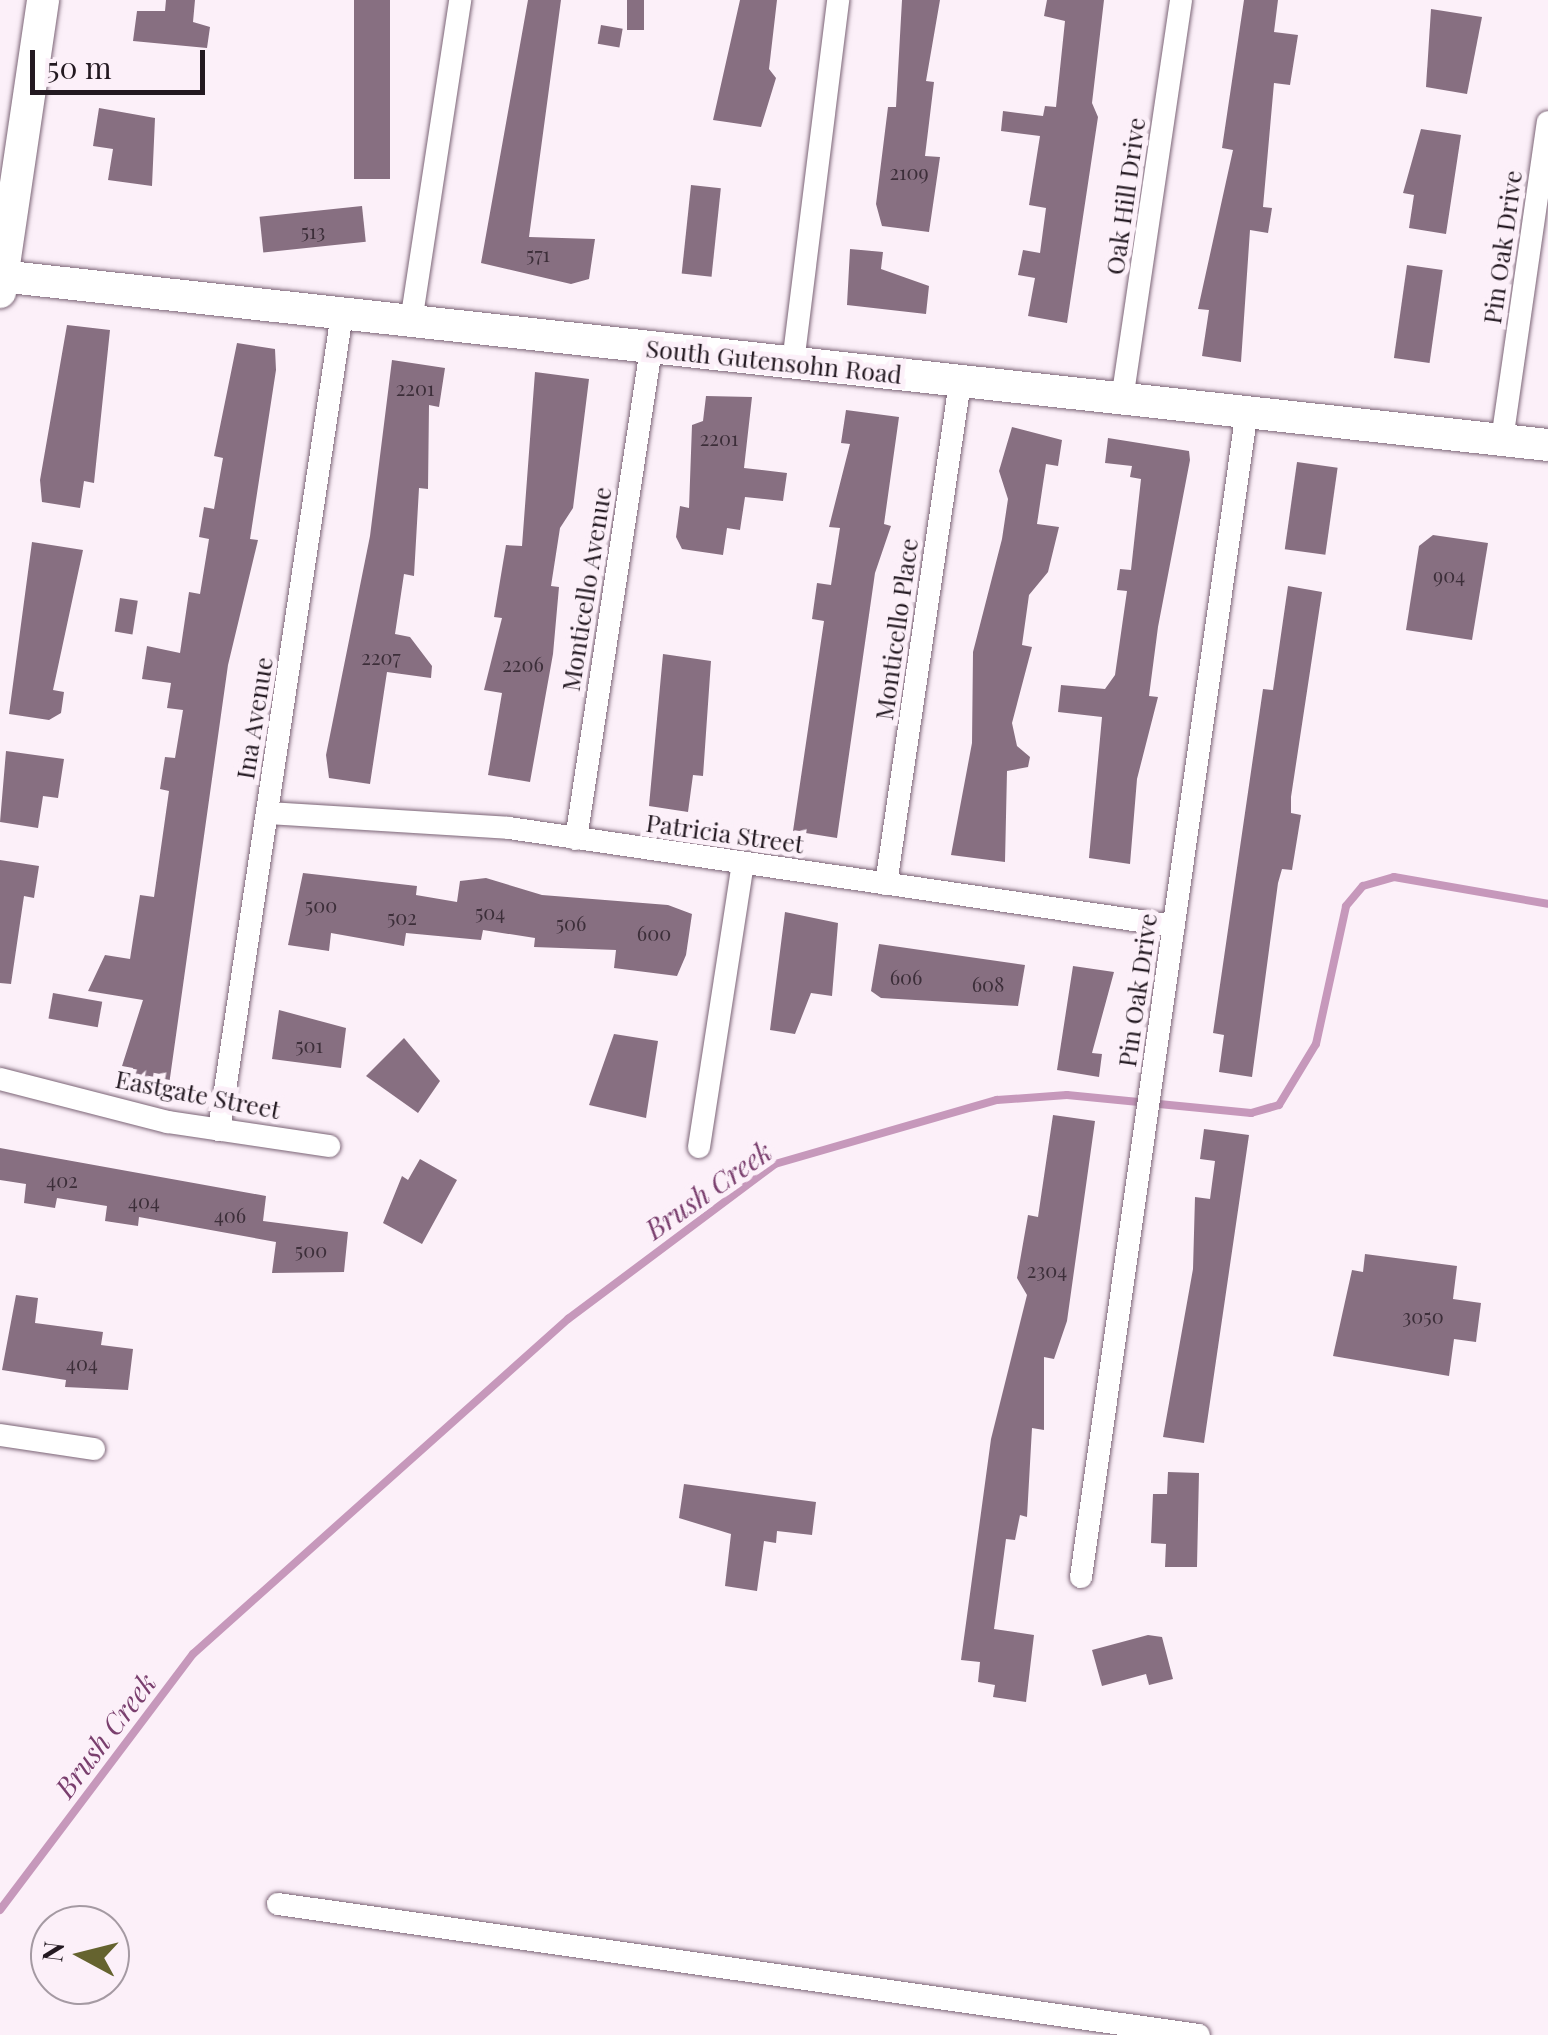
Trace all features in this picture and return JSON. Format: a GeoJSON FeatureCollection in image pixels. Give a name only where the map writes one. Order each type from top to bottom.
{"type":"FeatureCollection","features":[{"type":"Feature","properties":{"kind":"street"},"geometry":{"type":"LineString","coordinates":[[1,282],[43,0]]}},
{"type":"Feature","properties":{"kind":"street"},"geometry":{"type":"LineString","coordinates":[[411,322],[460,0]]}},
{"type":"Feature","properties":{"kind":"street"},"geometry":{"type":"LineString","coordinates":[[793,363],[838,0]]}},
{"type":"Feature","properties":{"kind":"street","name":"Oak Hill Drive"},"geometry":{"type":"LineString","coordinates":[[1122,400],[1181,0]]}},
{"type":"Feature","properties":{"kind":"street","name":"Pin Oak Drive"},"geometry":{"type":"LineString","coordinates":[[1502,440],[1548,122]]}},
{"type":"Feature","properties":{"kind":"street","name":"South Gutensohn Road"},"geometry":{"type":"LineString","coordinates":[[1,282],[342,314],[1548,445]]}},
{"type":"Feature","properties":{"kind":"street","name":"Ina Avenue"},"geometry":{"type":"LineString","coordinates":[[220,1130],[342,314]]}},
{"type":"Feature","properties":{"kind":"street","name":"Monticello Avenue"},"geometry":{"type":"LineString","coordinates":[[576,839],[651,347]]}},
{"type":"Feature","properties":{"kind":"street","name":"Monticello Place"},"geometry":{"type":"LineString","coordinates":[[886,884],[960,382]]}},
{"type":"Feature","properties":{"kind":"street","name":"Pin Oak Drive"},"geometry":{"type":"LineString","coordinates":[[1081,1577],[1247,411]]}},
{"type":"Feature","properties":{"kind":"street","name":"Patricia Street"},"geometry":{"type":"LineString","coordinates":[[267,813],[576,839],[1174,926]]}},
{"type":"Feature","properties":{"kind":"street"},"geometry":{"type":"LineString","coordinates":[[700,1147],[743,864]]}},
{"type":"Feature","properties":{"kind":"street","name":"Eastgate Street"},"geometry":{"type":"LineString","coordinates":[[0,1079],[220,1130],[329,1146]]}},
{"type":"Feature","properties":{"kind":"street"},"geometry":{"type":"LineString","coordinates":[[0,1434],[94,1448]]}},
{"type":"Feature","properties":{"kind":"street"},"geometry":{"type":"LineString","coordinates":[[278,1904],[1199,2035]]}},
{"type":"Feature","properties":{"kind":"building"},"geometry":{"type":"Polygon","coordinates":[[[166,0],[195,0],[193,22],[210,27],[207,48],[133,41],[137,11],[165,11],[166,0]]]}},
{"type":"Feature","properties":{"kind":"building"},"geometry":{"type":"Polygon","coordinates":[[[354,0],[390,0],[390,179],[354,179],[354,0]]]}},
{"type":"Feature","properties":{"kind":"building"},"geometry":{"type":"Polygon","coordinates":[[[528,0],[561,0],[529,237],[595,239],[589,279],[571,284],[481,263],[528,0]]]}},
{"type":"Feature","properties":{"kind":"building"},"geometry":{"type":"Polygon","coordinates":[[[627,0],[644,0],[644,30],[627,30],[627,0]]]}},
{"type":"Feature","properties":{"kind":"building"},"geometry":{"type":"Polygon","coordinates":[[[740,0],[777,0],[769,69],[776,78],[761,127],[713,120],[740,0]]]}},
{"type":"Feature","properties":{"kind":"building"},"geometry":{"type":"Polygon","coordinates":[[[902,0],[940,0],[926,81],[934,82],[925,156],[940,157],[929,232],[882,226],[876,204],[888,107],[896,107],[902,0]]]}},
{"type":"Feature","properties":{"kind":"building"},"geometry":{"type":"Polygon","coordinates":[[[1047,0],[1104,0],[1092,103],[1098,117],[1067,323],[1028,316],[1035,278],[1018,275],[1023,250],[1040,253],[1046,208],[1029,205],[1040,136],[1001,131],[1003,111],[1043,116],[1045,106],[1056,107],[1065,21],[1044,16],[1047,0]]]}},
{"type":"Feature","properties":{"kind":"building"},"geometry":{"type":"Polygon","coordinates":[[[1244,0],[1278,0],[1274,32],[1298,35],[1290,85],[1274,83],[1263,207],[1272,208],[1268,233],[1250,230],[1241,362],[1202,356],[1209,310],[1198,309],[1233,150],[1222,148],[1244,0]]]}},
{"type":"Feature","properties":{"kind":"building"},"geometry":{"type":"Polygon","coordinates":[[[1431,9],[1482,17],[1467,94],[1426,87],[1431,9]]]}},
{"type":"Feature","properties":{"kind":"building"},"geometry":{"type":"Polygon","coordinates":[[[601,25],[623,29],[619,48],[598,44],[601,25]]]}},
{"type":"Feature","properties":{"kind":"building"},"geometry":{"type":"Polygon","coordinates":[[[99,108],[155,118],[152,186],[108,180],[113,149],[93,146],[99,108]]]}},
{"type":"Feature","properties":{"kind":"building"},"geometry":{"type":"Polygon","coordinates":[[[1421,129],[1461,135],[1446,234],[1409,228],[1414,195],[1403,193],[1421,129]]]}},
{"type":"Feature","properties":{"kind":"building"},"geometry":{"type":"Polygon","coordinates":[[[691,185],[721,188],[712,277],[682,274],[691,185]]]}},
{"type":"Feature","properties":{"kind":"building"},"geometry":{"type":"Polygon","coordinates":[[[362,206],[366,242],[263,253],[260,217],[362,206]]]}},
{"type":"Feature","properties":{"kind":"building"},"geometry":{"type":"Polygon","coordinates":[[[850,249],[883,252],[881,269],[929,286],[926,314],[847,305],[850,249]]]}},
{"type":"Feature","properties":{"kind":"building"},"geometry":{"type":"Polygon","coordinates":[[[1407,265],[1443,270],[1430,363],[1394,358],[1407,265]]]}},
{"type":"Feature","properties":{"kind":"building"},"geometry":{"type":"Polygon","coordinates":[[[67,325],[110,330],[94,483],[84,481],[80,508],[42,502],[40,480],[67,325]]]}},
{"type":"Feature","properties":{"kind":"building"},"geometry":{"type":"Polygon","coordinates":[[[237,343],[275,349],[276,370],[250,539],[258,540],[228,665],[169,1085],[131,1079],[133,1068],[122,1066],[143,1000],[88,991],[105,955],[130,959],[140,895],[154,897],[169,791],[160,789],[165,757],[175,758],[183,710],[167,708],[171,683],[142,679],[147,646],[180,653],[189,592],[200,594],[209,539],[199,537],[204,507],[214,509],[223,458],[214,456],[237,343]]]}},
{"type":"Feature","properties":{"kind":"building"},"geometry":{"type":"Polygon","coordinates":[[[392,360],[445,368],[439,407],[429,405],[428,489],[419,488],[414,576],[404,574],[395,634],[410,637],[432,666],[431,678],[387,672],[370,784],[329,778],[326,755],[370,536],[392,360]]]}},
{"type":"Feature","properties":{"kind":"building"},"geometry":{"type":"Polygon","coordinates":[[[535,372],[589,379],[573,508],[560,528],[551,586],[559,587],[553,654],[530,782],[488,775],[502,693],[484,690],[502,618],[494,617],[506,545],[522,546],[535,372]]]}},
{"type":"Feature","properties":{"kind":"building"},"geometry":{"type":"Polygon","coordinates":[[[706,396],[752,397],[744,468],[787,473],[783,501],[745,497],[740,530],[727,528],[723,555],[682,549],[676,537],[680,506],[689,508],[692,425],[703,421],[706,396]]]}},
{"type":"Feature","properties":{"kind":"building"},"geometry":{"type":"Polygon","coordinates":[[[846,410],[899,417],[884,524],[891,526],[875,573],[837,838],[793,831],[824,621],[812,619],[817,583],[831,585],[840,528],[829,527],[850,444],[841,443],[846,410]]]}},
{"type":"Feature","properties":{"kind":"building"},"geometry":{"type":"Polygon","coordinates":[[[1012,427],[1062,440],[1058,466],[1046,464],[1037,524],[1059,527],[1048,572],[1029,595],[1022,645],[1032,647],[1012,723],[1017,746],[1030,757],[1028,767],[1007,771],[1005,862],[951,855],[972,743],[973,652],[1002,539],[1008,499],[999,471],[1012,427]]]}},
{"type":"Feature","properties":{"kind":"building"},"geometry":{"type":"Polygon","coordinates":[[[1108,438],[1189,451],[1190,460],[1158,627],[1149,696],[1158,697],[1137,779],[1130,864],[1089,858],[1102,717],[1058,712],[1061,685],[1105,689],[1115,675],[1127,591],[1117,590],[1120,569],[1131,570],[1141,479],[1130,477],[1132,466],[1105,463],[1108,438]]]}},
{"type":"Feature","properties":{"kind":"building"},"geometry":{"type":"Polygon","coordinates":[[[1297,462],[1338,468],[1325,555],[1285,549],[1297,462]]]}},
{"type":"Feature","properties":{"kind":"building"},"geometry":{"type":"Polygon","coordinates":[[[1433,535],[1488,543],[1472,640],[1406,630],[1419,546],[1433,535]]]}},
{"type":"Feature","properties":{"kind":"building"},"geometry":{"type":"Polygon","coordinates":[[[32,542],[83,550],[53,690],[64,692],[61,713],[49,720],[9,714],[32,542]]]}},
{"type":"Feature","properties":{"kind":"building"},"geometry":{"type":"Polygon","coordinates":[[[1288,586],[1322,592],[1291,797],[1291,813],[1301,815],[1292,870],[1282,869],[1278,883],[1252,1077],[1219,1072],[1224,1035],[1213,1033],[1263,689],[1273,690],[1288,586]]]}},
{"type":"Feature","properties":{"kind":"building"},"geometry":{"type":"Polygon","coordinates":[[[120,598],[138,601],[132,634],[115,632],[120,598]]]}},
{"type":"Feature","properties":{"kind":"building"},"geometry":{"type":"Polygon","coordinates":[[[663,654],[711,661],[703,776],[693,775],[688,812],[649,806],[663,654]]]}},
{"type":"Feature","properties":{"kind":"building"},"geometry":{"type":"Polygon","coordinates":[[[6,751],[64,759],[58,798],[43,796],[38,828],[0,822],[6,751]]]}},
{"type":"Feature","properties":{"kind":"building"},"geometry":{"type":"Polygon","coordinates":[[[0,860],[39,866],[34,898],[24,896],[11,984],[0,983],[0,860]]]}},
{"type":"Feature","properties":{"kind":"building"},"geometry":{"type":"Polygon","coordinates":[[[303,873],[417,886],[416,895],[457,902],[460,881],[486,878],[542,895],[668,905],[692,914],[686,955],[677,976],[614,968],[616,950],[534,947],[535,938],[483,930],[481,940],[406,933],[404,946],[331,933],[329,951],[288,945],[303,873]]]}},
{"type":"Feature","properties":{"kind":"building"},"geometry":{"type":"Polygon","coordinates":[[[785,912],[838,923],[832,996],[811,993],[795,1034],[770,1030],[785,912]]]}},
{"type":"Feature","properties":{"kind":"building"},"geometry":{"type":"Polygon","coordinates":[[[879,944],[1025,965],[1018,1006],[881,998],[871,991],[879,944]]]}},
{"type":"Feature","properties":{"kind":"building"},"geometry":{"type":"Polygon","coordinates":[[[1073,966],[1114,972],[1092,1053],[1102,1054],[1099,1077],[1057,1070],[1073,966]]]}},
{"type":"Feature","properties":{"kind":"building"},"geometry":{"type":"Polygon","coordinates":[[[53,993],[102,1002],[98,1027],[48,1019],[53,993]]]}},
{"type":"Feature","properties":{"kind":"building"},"geometry":{"type":"Polygon","coordinates":[[[279,1010],[346,1028],[341,1068],[272,1059],[279,1010]]]}},
{"type":"Feature","properties":{"kind":"building"},"geometry":{"type":"Polygon","coordinates":[[[614,1034],[658,1041],[646,1118],[589,1105],[614,1034]]]}},
{"type":"Feature","properties":{"kind":"building"},"geometry":{"type":"Polygon","coordinates":[[[404,1038],[440,1081],[418,1113],[366,1076],[404,1038]]]}},
{"type":"Feature","properties":{"kind":"building"},"geometry":{"type":"Polygon","coordinates":[[[1053,1115],[1095,1121],[1067,1321],[1054,1359],[1044,1357],[1044,1430],[1032,1428],[1027,1517],[1020,1515],[1015,1540],[1006,1539],[994,1629],[1034,1635],[1026,1702],[993,1697],[995,1685],[978,1682],[980,1662],[961,1660],[991,1439],[1027,1295],[1017,1278],[1028,1215],[1038,1217],[1053,1115]]]}},
{"type":"Feature","properties":{"kind":"building"},"geometry":{"type":"Polygon","coordinates":[[[1204,1129],[1249,1135],[1204,1443],[1163,1437],[1193,1269],[1195,1197],[1210,1199],[1215,1161],[1200,1159],[1204,1129]]]}},
{"type":"Feature","properties":{"kind":"building"},"geometry":{"type":"Polygon","coordinates":[[[0,1148],[266,1196],[263,1221],[348,1232],[344,1272],[272,1273],[276,1242],[139,1217],[138,1226],[105,1221],[107,1206],[57,1198],[55,1208],[24,1203],[26,1184],[0,1180],[0,1148]]]}},
{"type":"Feature","properties":{"kind":"building"},"geometry":{"type":"Polygon","coordinates":[[[420,1159],[457,1180],[422,1244],[383,1223],[402,1176],[408,1180],[420,1159]]]}},
{"type":"Feature","properties":{"kind":"building"},"geometry":{"type":"Polygon","coordinates":[[[1365,1254],[1457,1266],[1453,1299],[1481,1303],[1476,1342],[1454,1339],[1449,1376],[1333,1356],[1352,1270],[1363,1272],[1365,1254]]]}},
{"type":"Feature","properties":{"kind":"building"},"geometry":{"type":"Polygon","coordinates":[[[16,1295],[38,1298],[35,1323],[103,1332],[101,1345],[133,1349],[128,1390],[65,1387],[66,1380],[2,1370],[16,1295]]]}},
{"type":"Feature","properties":{"kind":"building"},"geometry":{"type":"Polygon","coordinates":[[[1168,1472],[1199,1473],[1197,1567],[1165,1567],[1166,1544],[1151,1543],[1153,1494],[1167,1494],[1168,1472]]]}},
{"type":"Feature","properties":{"kind":"building"},"geometry":{"type":"Polygon","coordinates":[[[684,1484],[816,1502],[812,1535],[777,1531],[776,1543],[764,1541],[757,1591],[725,1586],[731,1534],[679,1518],[684,1484]]]}},
{"type":"Feature","properties":{"kind":"building"},"geometry":{"type":"Polygon","coordinates":[[[1148,1635],[1162,1637],[1173,1679],[1149,1685],[1146,1674],[1102,1686],[1092,1650],[1148,1635]]]}},
{"type":"Feature","properties":{"kind":"waterway","name":"Brush Creek"},"geometry":{"type":"LineString","coordinates":[[0,1910],[193,1654],[568,1319],[775,1164],[997,1100],[1067,1095],[1251,1113],[1279,1105],[1316,1044],[1346,906],[1363,886],[1394,877],[1548,904]]}}]}
